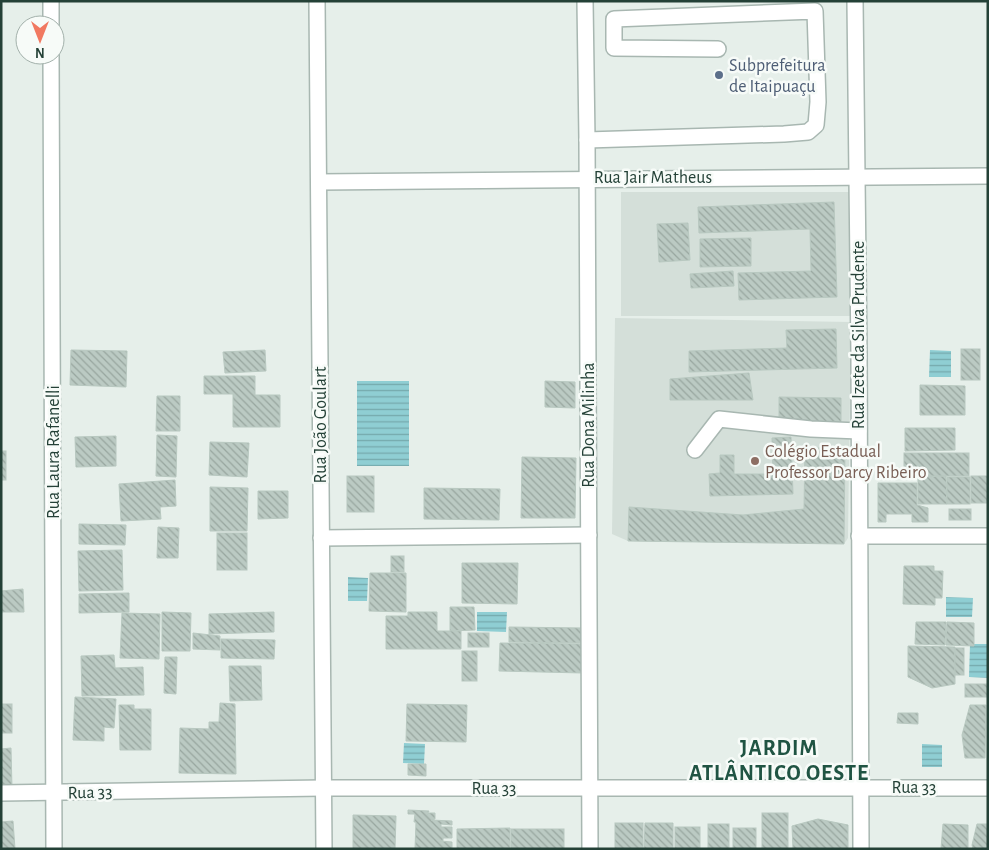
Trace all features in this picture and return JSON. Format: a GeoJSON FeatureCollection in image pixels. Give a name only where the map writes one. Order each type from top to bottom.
{"type":"FeatureCollection","features":[{"type":"Feature","properties":{"kind":"street"},"geometry":{"type":"LineString","coordinates":[[51,1],[51,15]]}},
{"type":"Feature","properties":{"kind":"street","name":"Rua João Goulart"},"geometry":{"type":"LineString","coordinates":[[317,1],[324,849]]}},
{"type":"Feature","properties":{"kind":"street","name":"Rua Dona Milinha"},"geometry":{"type":"LineString","coordinates":[[585,1],[590,849]]}},
{"type":"Feature","properties":{"kind":"street","name":"Rua Izete da Silva Prudente"},"geometry":{"type":"LineString","coordinates":[[855,1],[856,177],[858,210],[861,849]]}},
{"type":"Feature","properties":{"kind":"street"},"geometry":{"type":"LineString","coordinates":[[587,140],[784,134],[808,132],[816,125],[818,102],[815,11],[614,18],[614,48],[718,49]]}},
{"type":"Feature","properties":{"kind":"street","name":"Rua Laura Rafanelli"},"geometry":{"type":"LineString","coordinates":[[51,65],[54,849]]}},
{"type":"Feature","properties":{"kind":"street","name":"Rua Jair Matheus"},"geometry":{"type":"LineString","coordinates":[[319,182],[586,178],[988,176]]}},
{"type":"Feature","properties":{"kind":"street"},"geometry":{"type":"LineString","coordinates":[[695,450],[719,419],[810,429],[859,431]]}},
{"type":"Feature","properties":{"kind":"street"},"geometry":{"type":"LineString","coordinates":[[321,538],[589,535]]}},
{"type":"Feature","properties":{"kind":"street"},"geometry":{"type":"LineString","coordinates":[[859,536],[988,536]]}},
{"type":"Feature","properties":{"kind":"street","name":"Rua 33"},"geometry":{"type":"LineString","coordinates":[[1,793],[323,788],[988,788]]}},
{"type":"Feature","properties":{"kind":"shaded area"},"geometry":{"type":"Polygon","coordinates":[[[621,192],[850,192],[850,316],[621,316],[621,192]]]}},
{"type":"Feature","properties":{"kind":"shaded area"},"geometry":{"type":"Polygon","coordinates":[[[615,318],[851,322],[848,538],[844,544],[628,541],[612,534],[615,318]]]}},
{"type":"Feature","properties":{"kind":"water"},"geometry":{"type":"Polygon","coordinates":[[[930,350],[951,351],[951,377],[929,377],[930,350]]]}},
{"type":"Feature","properties":{"kind":"water"},"geometry":{"type":"Polygon","coordinates":[[[357,381],[409,381],[409,466],[357,466],[357,381]]]}},
{"type":"Feature","properties":{"kind":"water"},"geometry":{"type":"Polygon","coordinates":[[[348,577],[368,578],[367,601],[348,601],[348,577]]]}},
{"type":"Feature","properties":{"kind":"water"},"geometry":{"type":"Polygon","coordinates":[[[946,597],[973,598],[972,617],[946,617],[946,597]]]}},
{"type":"Feature","properties":{"kind":"water"},"geometry":{"type":"Polygon","coordinates":[[[477,612],[507,612],[506,632],[477,631],[477,612]]]}},
{"type":"Feature","properties":{"kind":"water"},"geometry":{"type":"Polygon","coordinates":[[[970,644],[988,644],[988,678],[969,677],[970,644]]]}},
{"type":"Feature","properties":{"kind":"water"},"geometry":{"type":"Polygon","coordinates":[[[404,743],[425,744],[424,764],[403,763],[404,743]]]}},
{"type":"Feature","properties":{"kind":"water"},"geometry":{"type":"Polygon","coordinates":[[[922,744],[942,745],[942,767],[922,767],[922,744]]]}},
{"type":"Feature","properties":{"kind":"building"},"geometry":{"type":"Polygon","coordinates":[[[834,202],[837,297],[739,300],[738,273],[811,271],[810,229],[699,233],[698,207],[834,202]]]}},
{"type":"Feature","properties":{"kind":"building"},"geometry":{"type":"Polygon","coordinates":[[[688,223],[690,260],[659,262],[657,224],[688,223]]]}},
{"type":"Feature","properties":{"kind":"building"},"geometry":{"type":"Polygon","coordinates":[[[751,238],[751,266],[700,267],[700,239],[751,238]]]}},
{"type":"Feature","properties":{"kind":"building"},"geometry":{"type":"Polygon","coordinates":[[[733,271],[734,286],[691,288],[690,274],[733,271]]]}},
{"type":"Feature","properties":{"kind":"building"},"geometry":{"type":"Polygon","coordinates":[[[836,329],[837,368],[689,372],[689,351],[787,348],[786,330],[836,329]]]}},
{"type":"Feature","properties":{"kind":"building"},"geometry":{"type":"Polygon","coordinates":[[[961,349],[980,349],[980,380],[961,380],[961,349]]]}},
{"type":"Feature","properties":{"kind":"building"},"geometry":{"type":"Polygon","coordinates":[[[71,350],[127,351],[126,387],[70,385],[71,350]]]}},
{"type":"Feature","properties":{"kind":"building"},"geometry":{"type":"Polygon","coordinates":[[[265,350],[266,371],[225,373],[223,352],[265,350]]]}},
{"type":"Feature","properties":{"kind":"building"},"geometry":{"type":"Polygon","coordinates":[[[749,373],[753,400],[670,400],[670,379],[749,373]]]}},
{"type":"Feature","properties":{"kind":"building"},"geometry":{"type":"Polygon","coordinates":[[[204,376],[255,376],[255,395],[280,395],[280,427],[233,427],[233,394],[204,394],[204,376]]]}},
{"type":"Feature","properties":{"kind":"building"},"geometry":{"type":"Polygon","coordinates":[[[545,381],[575,382],[575,408],[545,407],[545,381]]]}},
{"type":"Feature","properties":{"kind":"building"},"geometry":{"type":"Polygon","coordinates":[[[920,385],[965,386],[965,415],[920,415],[920,385]]]}},
{"type":"Feature","properties":{"kind":"building"},"geometry":{"type":"Polygon","coordinates":[[[157,396],[180,396],[180,431],[156,431],[157,396]]]}},
{"type":"Feature","properties":{"kind":"building"},"geometry":{"type":"Polygon","coordinates":[[[779,397],[841,398],[841,423],[779,422],[779,397]]]}},
{"type":"Feature","properties":{"kind":"building"},"geometry":{"type":"Polygon","coordinates":[[[905,428],[955,428],[955,450],[905,451],[905,428]]]}},
{"type":"Feature","properties":{"kind":"building"},"geometry":{"type":"Polygon","coordinates":[[[157,435],[177,436],[176,477],[156,476],[157,435]]]}},
{"type":"Feature","properties":{"kind":"building"},"geometry":{"type":"Polygon","coordinates":[[[116,436],[116,466],[76,467],[75,437],[116,436]]]}},
{"type":"Feature","properties":{"kind":"building"},"geometry":{"type":"Polygon","coordinates":[[[791,437],[793,494],[710,496],[709,474],[720,473],[720,455],[734,455],[734,474],[773,474],[772,438],[791,437]]]}},
{"type":"Feature","properties":{"kind":"building"},"geometry":{"type":"Polygon","coordinates":[[[210,442],[249,443],[247,477],[209,475],[210,442]]]}},
{"type":"Feature","properties":{"kind":"building"},"geometry":{"type":"Polygon","coordinates":[[[805,448],[845,448],[844,544],[628,541],[629,507],[743,515],[804,509],[805,448]]]}},
{"type":"Feature","properties":{"kind":"building"},"geometry":{"type":"Polygon","coordinates":[[[1,451],[6,451],[6,480],[1,480],[1,451]]]}},
{"type":"Feature","properties":{"kind":"building"},"geometry":{"type":"Polygon","coordinates":[[[904,453],[969,453],[969,476],[904,476],[904,453]]]}},
{"type":"Feature","properties":{"kind":"building"},"geometry":{"type":"Polygon","coordinates":[[[522,457],[576,458],[575,518],[521,518],[522,457]]]}},
{"type":"Feature","properties":{"kind":"building"},"geometry":{"type":"Polygon","coordinates":[[[347,476],[374,476],[374,512],[347,512],[347,476]]]}},
{"type":"Feature","properties":{"kind":"building"},"geometry":{"type":"Polygon","coordinates":[[[946,476],[947,504],[918,504],[918,477],[946,476]]]}},
{"type":"Feature","properties":{"kind":"building"},"geometry":{"type":"Polygon","coordinates":[[[971,476],[988,476],[988,503],[971,503],[971,476]]]}},
{"type":"Feature","properties":{"kind":"building"},"geometry":{"type":"Polygon","coordinates":[[[947,477],[970,477],[970,504],[947,504],[947,477]]]}},
{"type":"Feature","properties":{"kind":"building"},"geometry":{"type":"Polygon","coordinates":[[[175,480],[176,506],[160,507],[161,519],[121,521],[119,484],[175,480]]]}},
{"type":"Feature","properties":{"kind":"building"},"geometry":{"type":"Polygon","coordinates":[[[878,483],[917,483],[917,505],[928,508],[928,522],[912,522],[912,514],[886,514],[886,522],[878,522],[878,483]]]}},
{"type":"Feature","properties":{"kind":"building"},"geometry":{"type":"Polygon","coordinates":[[[210,487],[248,488],[247,531],[210,531],[210,487]]]}},
{"type":"Feature","properties":{"kind":"building"},"geometry":{"type":"Polygon","coordinates":[[[424,488],[500,489],[499,520],[424,519],[424,488]]]}},
{"type":"Feature","properties":{"kind":"building"},"geometry":{"type":"Polygon","coordinates":[[[258,491],[288,491],[288,518],[258,519],[258,491]]]}},
{"type":"Feature","properties":{"kind":"building"},"geometry":{"type":"Polygon","coordinates":[[[949,509],[971,509],[971,520],[949,520],[949,509]]]}},
{"type":"Feature","properties":{"kind":"building"},"geometry":{"type":"Polygon","coordinates":[[[79,524],[126,525],[125,545],[79,544],[79,524]]]}},
{"type":"Feature","properties":{"kind":"building"},"geometry":{"type":"Polygon","coordinates":[[[158,527],[179,528],[178,558],[157,558],[158,527]]]}},
{"type":"Feature","properties":{"kind":"building"},"geometry":{"type":"Polygon","coordinates":[[[217,533],[247,533],[247,570],[217,570],[217,533]]]}},
{"type":"Feature","properties":{"kind":"building"},"geometry":{"type":"Polygon","coordinates":[[[122,550],[123,590],[79,591],[78,551],[122,550]]]}},
{"type":"Feature","properties":{"kind":"building"},"geometry":{"type":"Polygon","coordinates":[[[391,556],[404,556],[404,572],[391,572],[391,556]]]}},
{"type":"Feature","properties":{"kind":"building"},"geometry":{"type":"Polygon","coordinates":[[[462,563],[518,563],[517,604],[462,603],[462,563]]]}},
{"type":"Feature","properties":{"kind":"building"},"geometry":{"type":"Polygon","coordinates":[[[904,566],[934,566],[934,571],[943,571],[942,598],[935,598],[935,605],[903,604],[904,566]]]}},
{"type":"Feature","properties":{"kind":"building"},"geometry":{"type":"Polygon","coordinates":[[[370,573],[406,573],[406,612],[369,611],[370,573]]]}},
{"type":"Feature","properties":{"kind":"building"},"geometry":{"type":"Polygon","coordinates":[[[23,589],[24,612],[1,612],[1,591],[23,589]]]}},
{"type":"Feature","properties":{"kind":"building"},"geometry":{"type":"Polygon","coordinates":[[[129,593],[129,612],[79,613],[79,594],[129,593]]]}},
{"type":"Feature","properties":{"kind":"building"},"geometry":{"type":"Polygon","coordinates":[[[450,607],[474,607],[475,630],[450,631],[450,607]]]}},
{"type":"Feature","properties":{"kind":"building"},"geometry":{"type":"Polygon","coordinates":[[[162,612],[191,613],[190,651],[162,651],[162,612]]]}},
{"type":"Feature","properties":{"kind":"building"},"geometry":{"type":"Polygon","coordinates":[[[274,612],[274,632],[209,634],[209,614],[274,612]]]}},
{"type":"Feature","properties":{"kind":"building"},"geometry":{"type":"Polygon","coordinates":[[[408,612],[437,612],[437,631],[461,631],[461,649],[386,649],[386,616],[408,616],[408,612]]]}},
{"type":"Feature","properties":{"kind":"building"},"geometry":{"type":"Polygon","coordinates":[[[122,613],[160,614],[159,659],[120,658],[122,613]]]}},
{"type":"Feature","properties":{"kind":"building"},"geometry":{"type":"Polygon","coordinates":[[[916,622],[946,622],[945,645],[915,644],[916,622]]]}},
{"type":"Feature","properties":{"kind":"building"},"geometry":{"type":"Polygon","coordinates":[[[947,622],[974,623],[974,646],[946,645],[947,622]]]}},
{"type":"Feature","properties":{"kind":"building"},"geometry":{"type":"Polygon","coordinates":[[[509,627],[583,628],[583,643],[509,642],[509,627]]]}},
{"type":"Feature","properties":{"kind":"building"},"geometry":{"type":"Polygon","coordinates":[[[193,633],[220,636],[220,650],[193,649],[193,633]]]}},
{"type":"Feature","properties":{"kind":"building"},"geometry":{"type":"Polygon","coordinates":[[[468,633],[489,633],[489,647],[468,647],[468,633]]]}},
{"type":"Feature","properties":{"kind":"building"},"geometry":{"type":"Polygon","coordinates":[[[221,639],[275,640],[274,659],[221,658],[221,639]]]}},
{"type":"Feature","properties":{"kind":"building"},"geometry":{"type":"Polygon","coordinates":[[[500,643],[583,644],[583,673],[499,671],[500,643]]]}},
{"type":"Feature","properties":{"kind":"building"},"geometry":{"type":"Polygon","coordinates":[[[908,646],[955,647],[955,684],[932,688],[908,677],[908,646]]]}},
{"type":"Feature","properties":{"kind":"building"},"geometry":{"type":"Polygon","coordinates":[[[955,648],[964,648],[964,675],[955,675],[955,648]]]}},
{"type":"Feature","properties":{"kind":"building"},"geometry":{"type":"Polygon","coordinates":[[[462,651],[477,651],[477,681],[462,681],[462,651]]]}},
{"type":"Feature","properties":{"kind":"building"},"geometry":{"type":"Polygon","coordinates":[[[114,655],[115,668],[143,667],[144,695],[82,696],[81,656],[114,655]]]}},
{"type":"Feature","properties":{"kind":"building"},"geometry":{"type":"Polygon","coordinates":[[[165,657],[177,657],[176,694],[164,693],[165,657]]]}},
{"type":"Feature","properties":{"kind":"building"},"geometry":{"type":"Polygon","coordinates":[[[229,666],[261,666],[262,700],[230,701],[229,666]]]}},
{"type":"Feature","properties":{"kind":"building"},"geometry":{"type":"Polygon","coordinates":[[[965,684],[988,684],[988,697],[965,697],[965,684]]]}},
{"type":"Feature","properties":{"kind":"building"},"geometry":{"type":"Polygon","coordinates":[[[75,697],[116,699],[114,728],[104,727],[104,741],[73,740],[75,697]]]}},
{"type":"Feature","properties":{"kind":"building"},"geometry":{"type":"Polygon","coordinates":[[[220,703],[235,704],[236,774],[179,773],[180,728],[209,729],[209,722],[219,722],[220,703]]]}},
{"type":"Feature","properties":{"kind":"building"},"geometry":{"type":"Polygon","coordinates":[[[1,704],[12,704],[12,733],[1,733],[1,704]]]}},
{"type":"Feature","properties":{"kind":"building"},"geometry":{"type":"Polygon","coordinates":[[[407,704],[467,705],[466,742],[406,741],[407,704]]]}},
{"type":"Feature","properties":{"kind":"building"},"geometry":{"type":"Polygon","coordinates":[[[119,705],[134,705],[134,709],[151,709],[151,750],[120,750],[119,705]]]}},
{"type":"Feature","properties":{"kind":"building"},"geometry":{"type":"Polygon","coordinates":[[[970,705],[986,705],[985,758],[965,758],[962,735],[970,705]]]}},
{"type":"Feature","properties":{"kind":"building"},"geometry":{"type":"Polygon","coordinates":[[[898,713],[918,713],[918,724],[897,723],[898,713]]]}},
{"type":"Feature","properties":{"kind":"building"},"geometry":{"type":"Polygon","coordinates":[[[11,748],[12,788],[1,788],[1,749],[11,748]]]}},
{"type":"Feature","properties":{"kind":"building"},"geometry":{"type":"Polygon","coordinates":[[[408,764],[426,764],[426,776],[408,775],[408,764]]]}},
{"type":"Feature","properties":{"kind":"building"},"geometry":{"type":"Polygon","coordinates":[[[408,810],[429,811],[427,815],[435,813],[435,819],[431,820],[452,821],[452,825],[441,824],[441,827],[452,827],[452,838],[443,838],[443,841],[440,841],[452,842],[452,849],[415,849],[415,814],[408,814],[408,810]]]}},
{"type":"Feature","properties":{"kind":"building"},"geometry":{"type":"Polygon","coordinates":[[[762,813],[788,813],[788,849],[762,849],[762,813]]]}},
{"type":"Feature","properties":{"kind":"building"},"geometry":{"type":"Polygon","coordinates":[[[353,815],[396,816],[395,849],[353,849],[353,815]]]}},
{"type":"Feature","properties":{"kind":"building"},"geometry":{"type":"Polygon","coordinates":[[[818,819],[848,825],[848,849],[793,849],[792,826],[818,819]]]}},
{"type":"Feature","properties":{"kind":"building"},"geometry":{"type":"Polygon","coordinates":[[[13,821],[15,849],[1,849],[1,822],[13,821]]]}},
{"type":"Feature","properties":{"kind":"building"},"geometry":{"type":"Polygon","coordinates":[[[615,823],[643,823],[643,849],[615,849],[615,823]]]}},
{"type":"Feature","properties":{"kind":"building"},"geometry":{"type":"Polygon","coordinates":[[[645,823],[673,823],[673,849],[644,849],[645,823]]]}},
{"type":"Feature","properties":{"kind":"building"},"geometry":{"type":"Polygon","coordinates":[[[708,824],[729,824],[729,849],[708,849],[708,824]]]}},
{"type":"Feature","properties":{"kind":"building"},"geometry":{"type":"Polygon","coordinates":[[[943,824],[968,825],[968,849],[941,849],[943,824]]]}},
{"type":"Feature","properties":{"kind":"building"},"geometry":{"type":"Polygon","coordinates":[[[977,824],[988,824],[988,849],[973,849],[972,845],[977,824]]]}},
{"type":"Feature","properties":{"kind":"building"},"geometry":{"type":"Polygon","coordinates":[[[675,827],[700,827],[700,849],[675,849],[675,827]]]}},
{"type":"Feature","properties":{"kind":"building"},"geometry":{"type":"Polygon","coordinates":[[[510,828],[510,849],[457,849],[457,829],[510,828]]]}},
{"type":"Feature","properties":{"kind":"building"},"geometry":{"type":"Polygon","coordinates":[[[733,828],[756,828],[756,849],[733,849],[733,828]]]}},
{"type":"Feature","properties":{"kind":"building"},"geometry":{"type":"Polygon","coordinates":[[[511,829],[564,829],[564,849],[511,849],[511,829]]]}},
{"type":"Feature","properties":{"kind":"place","name":"Subprefeitura de Itaipuaçu"},"geometry":{"type":"Point","coordinates":[719,75]}},
{"type":"Feature","properties":{"kind":"place","name":"Colégio Estadual Professor Darcy Ribeiro"},"geometry":{"type":"Point","coordinates":[755,461]}},
{"type":"Feature","properties":{"kind":"district","name":"JARDIM ATLÂNTICO OESTE"},"geometry":{"type":"Point","coordinates":[779,760]}}]}
